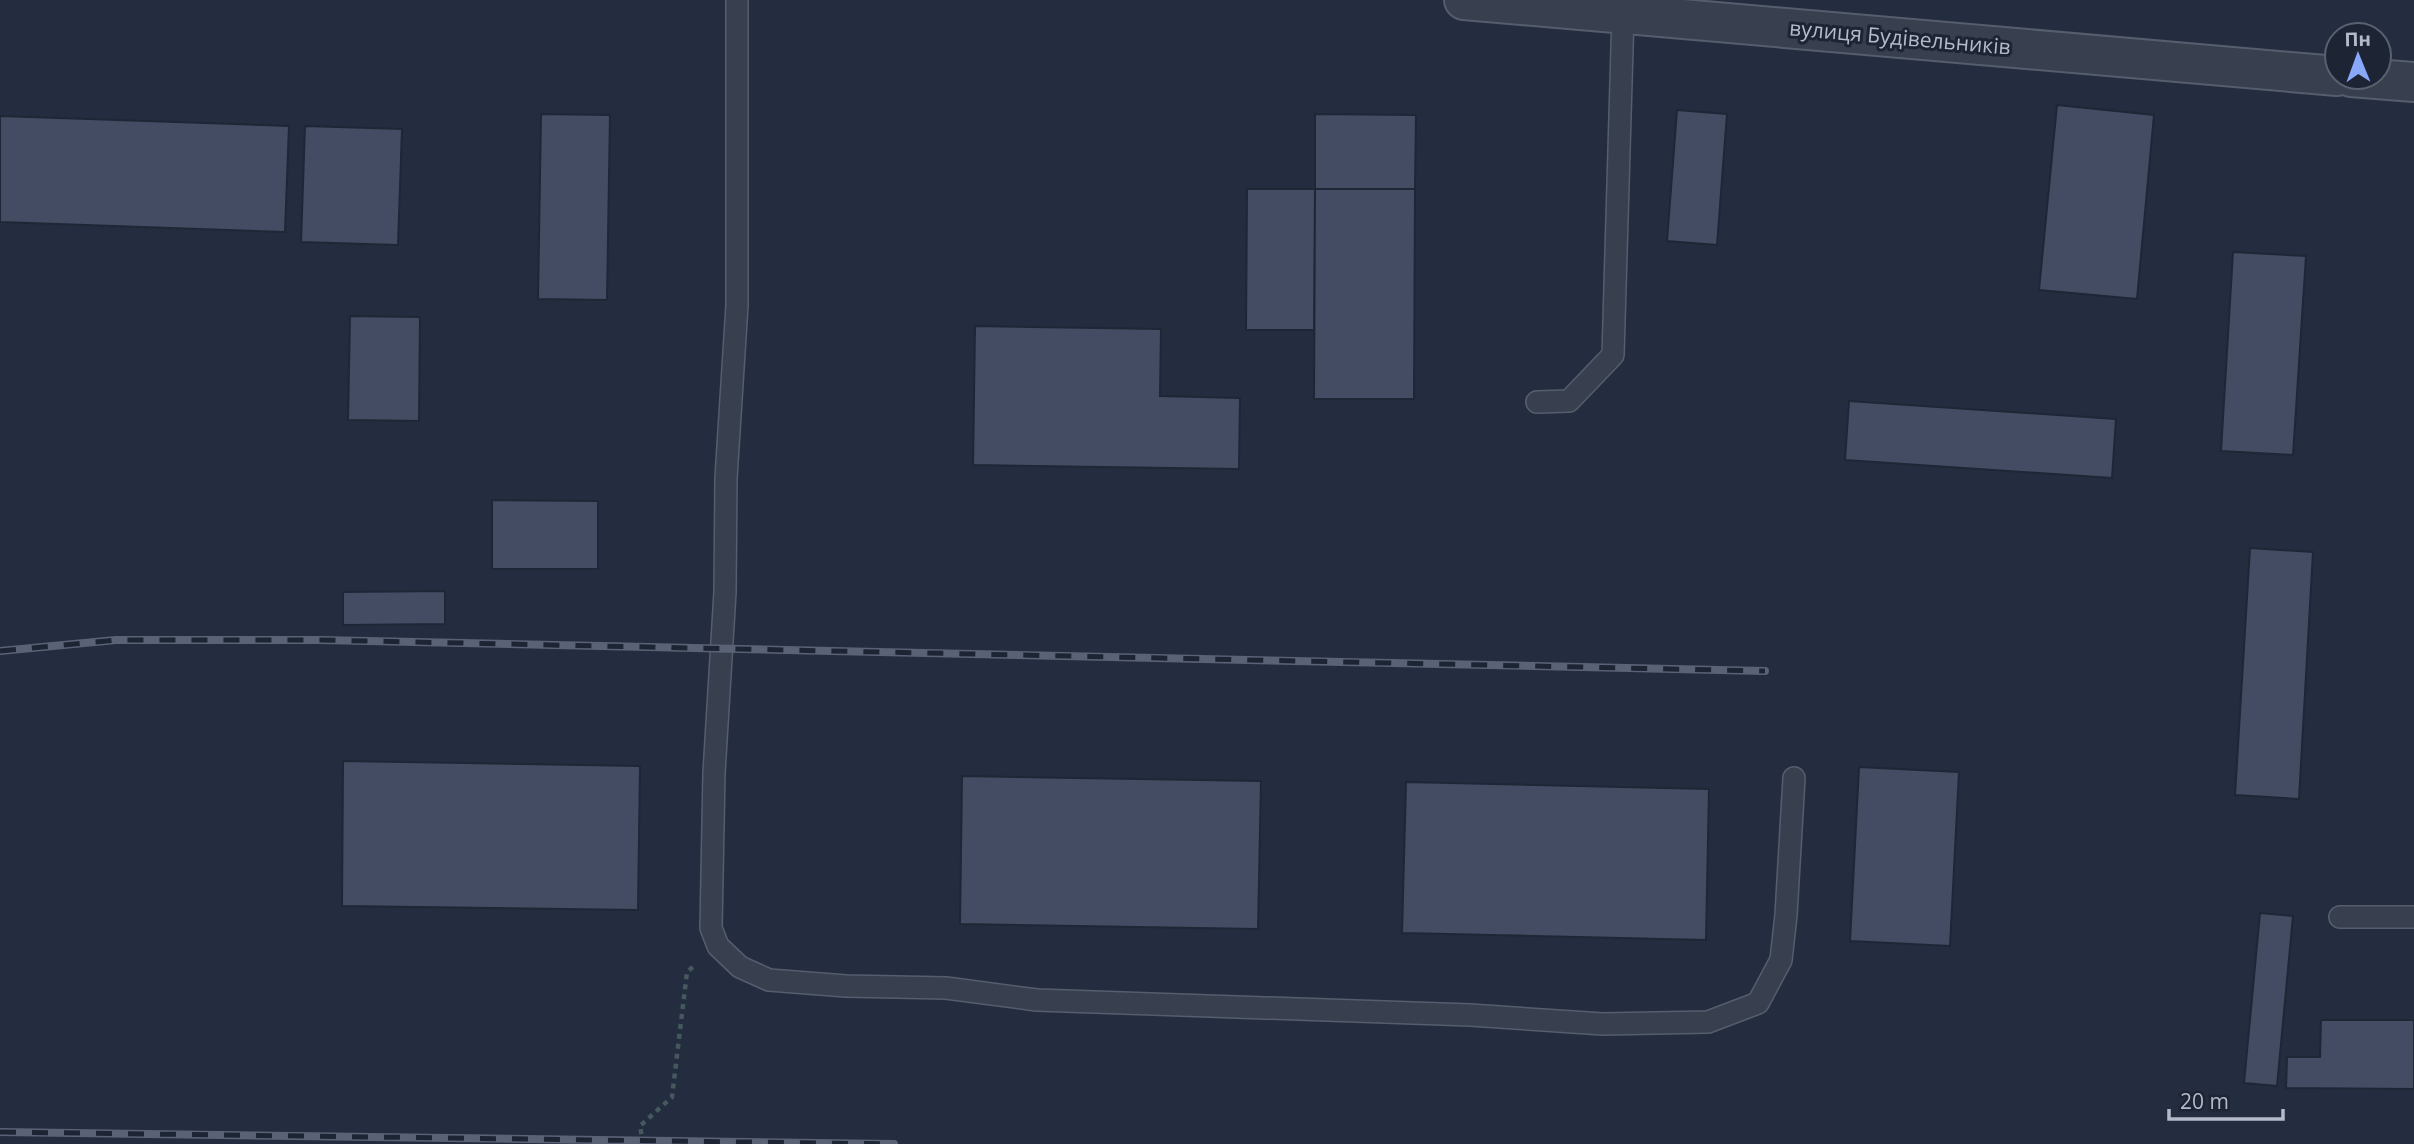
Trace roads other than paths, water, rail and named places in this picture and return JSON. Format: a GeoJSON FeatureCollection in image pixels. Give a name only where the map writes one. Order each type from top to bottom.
{"type":"FeatureCollection","features":[{"type":"Feature","properties":{"kind":"street","name":"вулиця Будівельників"},"geometry":{"type":"LineString","coordinates":[[1464,0],[2323,75]]}},
{"type":"Feature","properties":{"kind":"street"},"geometry":{"type":"LineString","coordinates":[[2393,80],[2414,82]]}},
{"type":"Feature","properties":{"kind":"lane"},"geometry":{"type":"LineString","coordinates":[[737,0],[737,305],[726,478],[725,592],[714,773],[710,928],[718,946],[740,967],[769,980],[846,986],[946,988],[1037,1000],[1470,1015],[1603,1024],[1708,1022],[1758,1003],[1781,960],[1794,778]]}},
{"type":"Feature","properties":{"kind":"lane"},"geometry":{"type":"LineString","coordinates":[[1537,402],[1569,401],[1614,355],[1623,14]]}},
{"type":"Feature","properties":{"kind":"lane"},"geometry":{"type":"LineString","coordinates":[[2340,917],[2414,917]]}},
{"type":"Feature","properties":{"kind":"railway"},"geometry":{"type":"LineString","coordinates":[[0,651],[116,640],[320,640],[1765,671]]}},
{"type":"Feature","properties":{"kind":"railway"},"geometry":{"type":"LineString","coordinates":[[0,1132],[894,1144]]}}]}
